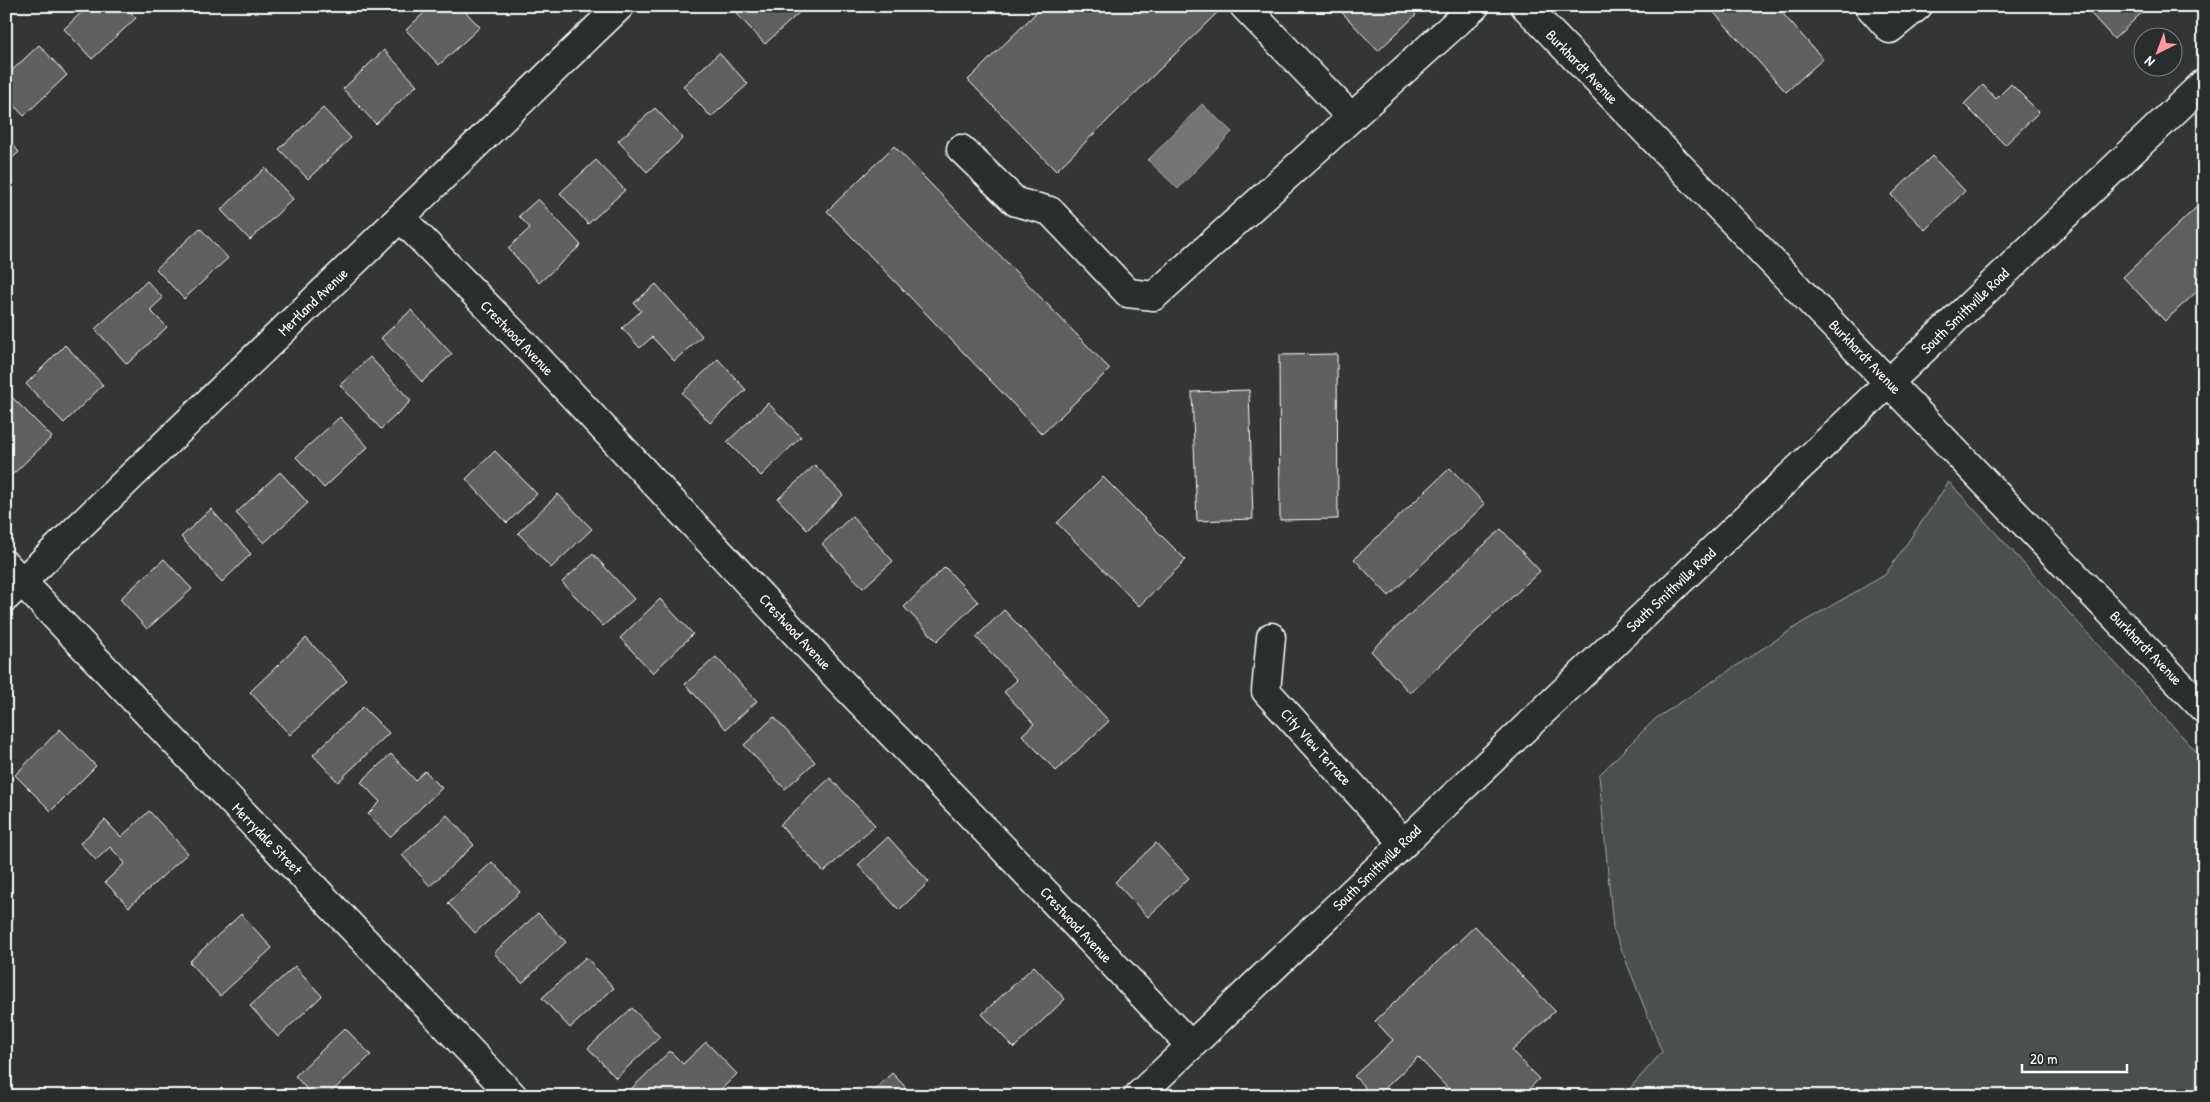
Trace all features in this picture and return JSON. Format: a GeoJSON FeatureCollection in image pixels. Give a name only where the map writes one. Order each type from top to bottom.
{"type":"FeatureCollection","features":[{"type":"Feature","properties":{"kind":"street","name":"Mertland Avenue"},"geometry":{"type":"LineString","coordinates":[[11,581],[401,218],[620,6]]}},
{"type":"Feature","properties":{"kind":"street"},"geometry":{"type":"LineString","coordinates":[[1244,6],[1351,118]]}},
{"type":"Feature","properties":{"kind":"street"},"geometry":{"type":"LineString","coordinates":[[961,149],[1016,202],[1050,211],[1128,292],[1154,296],[1475,6]]}},
{"type":"Feature","properties":{"kind":"street","name":"Burkhardt Avenue"},"geometry":{"type":"LineString","coordinates":[[1525,6],[2204,709]]}},
{"type":"Feature","properties":{"kind":"street"},"geometry":{"type":"LineString","coordinates":[[1869,6],[1890,29],[1918,6]]}},
{"type":"Feature","properties":{"kind":"street","name":"South Smithville Road"},"geometry":{"type":"LineString","coordinates":[[1138,1096],[2204,83]]}},
{"type":"Feature","properties":{"kind":"street","name":"Crestwood Avenue"},"geometry":{"type":"LineString","coordinates":[[401,218],[530,350],[846,687],[1001,846],[1191,1046]]}},
{"type":"Feature","properties":{"kind":"street","name":"Merrydale Street"},"geometry":{"type":"LineString","coordinates":[[11,581],[513,1096]]}},
{"type":"Feature","properties":{"kind":"street","name":"City View Terrace"},"geometry":{"type":"LineString","coordinates":[[1271,637],[1266,691],[1404,843]]}},
{"type":"Feature","properties":{"kind":"shaded area"},"geometry":{"type":"Polygon","coordinates":[[[1202,104],[1232,132],[1178,189],[1148,160],[1202,104]]]}},
{"type":"Feature","properties":{"kind":"shaded area"},"geometry":{"type":"Polygon","coordinates":[[[1949,482],[2204,760],[2204,1096],[1623,1096],[1662,1052],[1613,928],[1599,775],[1655,719],[1803,622],[1885,575],[1949,482]]]}},
{"type":"Feature","properties":{"kind":"building"},"geometry":{"type":"Polygon","coordinates":[[[88,6],[125,6],[136,18],[92,59],[64,29],[88,6]]]}},
{"type":"Feature","properties":{"kind":"building"},"geometry":{"type":"Polygon","coordinates":[[[431,6],[460,6],[480,27],[439,65],[406,30],[431,6]]]}},
{"type":"Feature","properties":{"kind":"building"},"geometry":{"type":"Polygon","coordinates":[[[745,6],[798,6],[802,10],[765,44],[737,14],[745,6]]]}},
{"type":"Feature","properties":{"kind":"building"},"geometry":{"type":"Polygon","coordinates":[[[1043,6],[1224,6],[1056,171],[968,80],[1043,6]]]}},
{"type":"Feature","properties":{"kind":"building"},"geometry":{"type":"Polygon","coordinates":[[[1336,6],[1408,6],[1416,15],[1378,51],[1336,6]]]}},
{"type":"Feature","properties":{"kind":"building"},"geometry":{"type":"Polygon","coordinates":[[[1708,6],[1776,6],[1823,59],[1786,92],[1708,6]]]}},
{"type":"Feature","properties":{"kind":"building"},"geometry":{"type":"Polygon","coordinates":[[[2084,6],[2149,6],[2114,39],[2084,6]]]}},
{"type":"Feature","properties":{"kind":"building"},"geometry":{"type":"Polygon","coordinates":[[[39,45],[67,75],[24,116],[6,97],[6,76],[39,45]]]}},
{"type":"Feature","properties":{"kind":"building"},"geometry":{"type":"Polygon","coordinates":[[[384,50],[417,85],[376,124],[343,89],[384,50]]]}},
{"type":"Feature","properties":{"kind":"building"},"geometry":{"type":"Polygon","coordinates":[[[719,53],[748,84],[711,117],[683,86],[719,53]]]}},
{"type":"Feature","properties":{"kind":"building"},"geometry":{"type":"Polygon","coordinates":[[[2011,84],[2039,112],[2005,145],[1964,104],[1983,85],[1996,99],[2011,84]]]}},
{"type":"Feature","properties":{"kind":"building"},"geometry":{"type":"Polygon","coordinates":[[[323,108],[351,138],[308,179],[279,149],[323,108]]]}},
{"type":"Feature","properties":{"kind":"building"},"geometry":{"type":"Polygon","coordinates":[[[655,108],[683,138],[647,172],[618,141],[655,108]]]}},
{"type":"Feature","properties":{"kind":"building"},"geometry":{"type":"Polygon","coordinates":[[[6,138],[19,152],[6,164],[6,138]]]}},
{"type":"Feature","properties":{"kind":"building"},"geometry":{"type":"Polygon","coordinates":[[[894,146],[1110,369],[1042,434],[827,211],[894,146]]]}},
{"type":"Feature","properties":{"kind":"building"},"geometry":{"type":"Polygon","coordinates":[[[1932,156],[1965,191],[1925,230],[1891,195],[1932,156]]]}},
{"type":"Feature","properties":{"kind":"building"},"geometry":{"type":"Polygon","coordinates":[[[596,160],[625,190],[588,224],[560,193],[596,160]]]}},
{"type":"Feature","properties":{"kind":"building"},"geometry":{"type":"Polygon","coordinates":[[[265,168],[293,199],[250,240],[221,210],[265,168]]]}},
{"type":"Feature","properties":{"kind":"building"},"geometry":{"type":"Polygon","coordinates":[[[538,199],[581,245],[539,283],[508,248],[530,228],[519,216],[538,199]]]}},
{"type":"Feature","properties":{"kind":"building"},"geometry":{"type":"Polygon","coordinates":[[[2204,200],[2204,285],[2165,321],[2123,277],[2204,200]]]}},
{"type":"Feature","properties":{"kind":"building"},"geometry":{"type":"Polygon","coordinates":[[[200,228],[228,258],[184,299],[156,269],[200,228]]]}},
{"type":"Feature","properties":{"kind":"building"},"geometry":{"type":"Polygon","coordinates":[[[147,281],[163,298],[150,310],[167,327],[127,364],[95,329],[147,281]]]}},
{"type":"Feature","properties":{"kind":"building"},"geometry":{"type":"Polygon","coordinates":[[[656,284],[702,336],[674,361],[652,337],[640,348],[622,328],[641,311],[634,303],[656,284]]]}},
{"type":"Feature","properties":{"kind":"building"},"geometry":{"type":"Polygon","coordinates":[[[411,310],[452,354],[422,382],[381,338],[411,310]]]}},
{"type":"Feature","properties":{"kind":"building"},"geometry":{"type":"Polygon","coordinates":[[[65,345],[103,385],[64,423],[26,384],[65,345]]]}},
{"type":"Feature","properties":{"kind":"building"},"geometry":{"type":"Polygon","coordinates":[[[1337,354],[1338,519],[1280,520],[1279,355],[1337,354]]]}},
{"type":"Feature","properties":{"kind":"building"},"geometry":{"type":"Polygon","coordinates":[[[370,357],[411,401],[381,429],[340,385],[370,357]]]}},
{"type":"Feature","properties":{"kind":"building"},"geometry":{"type":"Polygon","coordinates":[[[718,359],[746,390],[710,423],[682,393],[718,359]]]}},
{"type":"Feature","properties":{"kind":"building"},"geometry":{"type":"Polygon","coordinates":[[[1249,390],[1253,519],[1197,521],[1192,392],[1249,390]]]}},
{"type":"Feature","properties":{"kind":"building"},"geometry":{"type":"Polygon","coordinates":[[[13,398],[52,437],[12,475],[6,469],[6,405],[13,398]]]}},
{"type":"Feature","properties":{"kind":"building"},"geometry":{"type":"Polygon","coordinates":[[[768,403],[801,437],[761,476],[727,442],[768,403]]]}},
{"type":"Feature","properties":{"kind":"building"},"geometry":{"type":"Polygon","coordinates":[[[340,417],[368,447],[324,488],[296,457],[340,417]]]}},
{"type":"Feature","properties":{"kind":"building"},"geometry":{"type":"Polygon","coordinates":[[[495,451],[537,494],[507,523],[466,479],[495,451]]]}},
{"type":"Feature","properties":{"kind":"building"},"geometry":{"type":"Polygon","coordinates":[[[815,465],[843,495],[807,530],[778,499],[815,465]]]}},
{"type":"Feature","properties":{"kind":"building"},"geometry":{"type":"Polygon","coordinates":[[[1450,468],[1485,504],[1389,596],[1354,559],[1450,468]]]}},
{"type":"Feature","properties":{"kind":"building"},"geometry":{"type":"Polygon","coordinates":[[[280,472],[308,503],[264,543],[236,513],[280,472]]]}},
{"type":"Feature","properties":{"kind":"building"},"geometry":{"type":"Polygon","coordinates":[[[1103,477],[1186,560],[1139,606],[1057,523],[1103,477]]]}},
{"type":"Feature","properties":{"kind":"building"},"geometry":{"type":"Polygon","coordinates":[[[558,494],[592,529],[551,568],[518,533],[558,494]]]}},
{"type":"Feature","properties":{"kind":"building"},"geometry":{"type":"Polygon","coordinates":[[[211,509],[251,554],[222,582],[181,537],[211,509]]]}},
{"type":"Feature","properties":{"kind":"building"},"geometry":{"type":"Polygon","coordinates":[[[852,516],[893,561],[863,588],[822,544],[852,516]]]}},
{"type":"Feature","properties":{"kind":"building"},"geometry":{"type":"Polygon","coordinates":[[[1501,529],[1540,571],[1410,693],[1371,651],[1501,529]]]}},
{"type":"Feature","properties":{"kind":"building"},"geometry":{"type":"Polygon","coordinates":[[[593,554],[634,599],[603,626],[562,582],[593,554]]]}},
{"type":"Feature","properties":{"kind":"building"},"geometry":{"type":"Polygon","coordinates":[[[164,559],[192,589],[147,629],[120,599],[164,559]]]}},
{"type":"Feature","properties":{"kind":"building"},"geometry":{"type":"Polygon","coordinates":[[[945,567],[978,602],[937,641],[904,607],[945,567]]]}},
{"type":"Feature","properties":{"kind":"building"},"geometry":{"type":"Polygon","coordinates":[[[660,599],[693,634],[653,673],[620,638],[660,599]]]}},
{"type":"Feature","properties":{"kind":"building"},"geometry":{"type":"Polygon","coordinates":[[[1004,610],[1109,721],[1056,771],[1022,735],[1034,724],[1004,692],[1017,680],[976,637],[1004,610]]]}},
{"type":"Feature","properties":{"kind":"building"},"geometry":{"type":"Polygon","coordinates":[[[306,638],[347,681],[290,735],[250,692],[306,638]]]}},
{"type":"Feature","properties":{"kind":"building"},"geometry":{"type":"Polygon","coordinates":[[[716,657],[757,701],[726,729],[685,684],[716,657]]]}},
{"type":"Feature","properties":{"kind":"building"},"geometry":{"type":"Polygon","coordinates":[[[363,707],[389,733],[338,782],[313,755],[363,707]]]}},
{"type":"Feature","properties":{"kind":"building"},"geometry":{"type":"Polygon","coordinates":[[[774,717],[815,762],[785,789],[744,745],[774,717]]]}},
{"type":"Feature","properties":{"kind":"building"},"geometry":{"type":"Polygon","coordinates":[[[60,729],[96,766],[51,811],[15,775],[60,729]]]}},
{"type":"Feature","properties":{"kind":"building"},"geometry":{"type":"Polygon","coordinates":[[[391,754],[415,780],[425,771],[442,788],[390,837],[368,814],[380,802],[361,782],[391,754]]]}},
{"type":"Feature","properties":{"kind":"building"},"geometry":{"type":"Polygon","coordinates":[[[830,778],[875,825],[824,872],[780,825],[830,778]]]}},
{"type":"Feature","properties":{"kind":"building"},"geometry":{"type":"Polygon","coordinates":[[[149,811],[188,853],[129,907],[105,882],[125,863],[110,847],[96,860],[80,843],[105,820],[121,837],[149,811]]]}},
{"type":"Feature","properties":{"kind":"building"},"geometry":{"type":"Polygon","coordinates":[[[447,815],[474,845],[430,886],[402,855],[447,815]]]}},
{"type":"Feature","properties":{"kind":"building"},"geometry":{"type":"Polygon","coordinates":[[[888,837],[929,882],[899,910],[858,865],[888,837]]]}},
{"type":"Feature","properties":{"kind":"building"},"geometry":{"type":"Polygon","coordinates":[[[1156,843],[1189,878],[1148,917],[1115,882],[1156,843]]]}},
{"type":"Feature","properties":{"kind":"building"},"geometry":{"type":"Polygon","coordinates":[[[492,862],[520,892],[475,933],[448,903],[492,862]]]}},
{"type":"Feature","properties":{"kind":"building"},"geometry":{"type":"Polygon","coordinates":[[[538,913],[566,942],[522,983],[494,953],[538,913]]]}},
{"type":"Feature","properties":{"kind":"building"},"geometry":{"type":"Polygon","coordinates":[[[241,914],[272,948],[220,996],[189,962],[241,914]]]}},
{"type":"Feature","properties":{"kind":"building"},"geometry":{"type":"Polygon","coordinates":[[[1475,926],[1555,1011],[1512,1051],[1539,1079],[1522,1096],[1455,1096],[1418,1057],[1377,1096],[1373,1096],[1354,1076],[1393,1040],[1375,1021],[1475,926]]]}},
{"type":"Feature","properties":{"kind":"building"},"geometry":{"type":"Polygon","coordinates":[[[586,957],[614,988],[570,1028],[542,998],[586,957]]]}},
{"type":"Feature","properties":{"kind":"building"},"geometry":{"type":"Polygon","coordinates":[[[295,966],[322,996],[278,1037],[250,1006],[295,966]]]}},
{"type":"Feature","properties":{"kind":"building"},"geometry":{"type":"Polygon","coordinates":[[[1034,966],[1065,999],[1014,1048],[982,1014],[1034,966]]]}},
{"type":"Feature","properties":{"kind":"building"},"geometry":{"type":"Polygon","coordinates":[[[632,1008],[660,1037],[616,1078],[588,1048],[632,1008]]]}},
{"type":"Feature","properties":{"kind":"building"},"geometry":{"type":"Polygon","coordinates":[[[345,1028],[371,1055],[327,1096],[313,1096],[295,1076],[345,1028]]]}},
{"type":"Feature","properties":{"kind":"building"},"geometry":{"type":"Polygon","coordinates":[[[706,1042],[737,1074],[714,1096],[632,1096],[628,1092],[670,1051],[683,1064],[706,1042]]]}},
{"type":"Feature","properties":{"kind":"building"},"geometry":{"type":"Polygon","coordinates":[[[892,1073],[914,1096],[868,1096],[892,1073]]]}}]}
